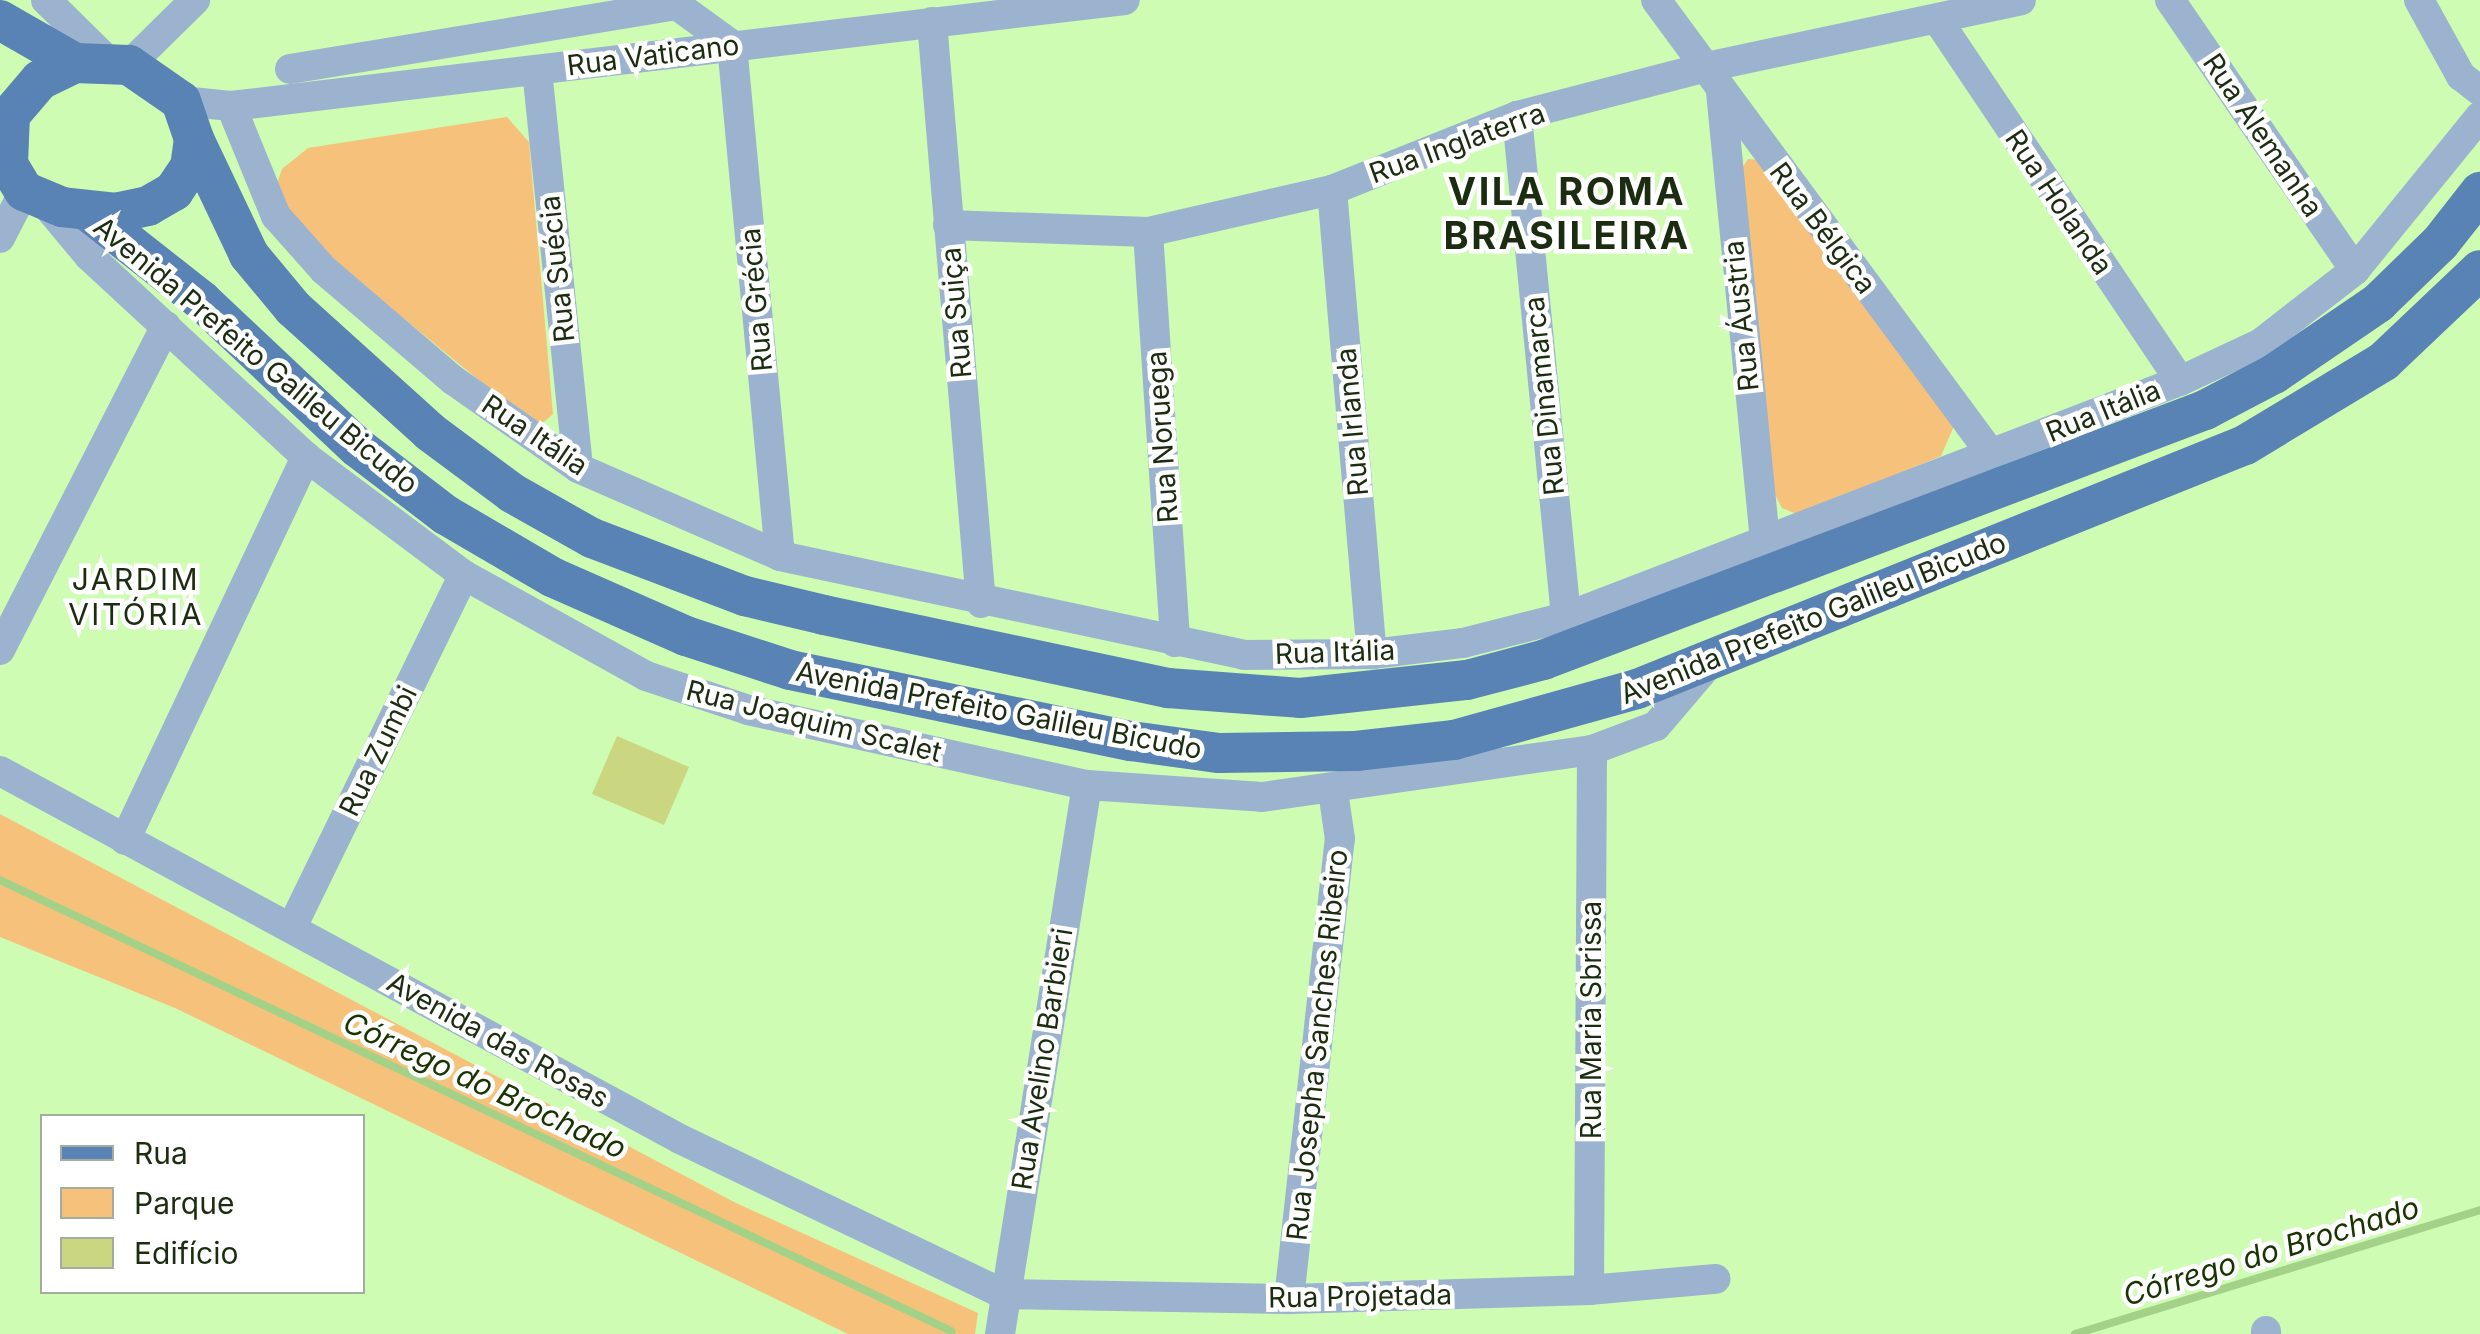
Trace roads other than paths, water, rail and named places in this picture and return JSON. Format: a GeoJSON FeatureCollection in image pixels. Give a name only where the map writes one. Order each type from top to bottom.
{"type":"FeatureCollection","features":[{"type":"Feature","properties":{"kind":"main road"},"geometry":{"type":"LineString","coordinates":[[0,20],[105,64],[181,101],[194,139],[190,166],[174,191],[148,206],[88,212],[13,165],[10,115],[26,93],[105,64]]}},
{"type":"Feature","properties":{"kind":"main road","name":"Avenida Prefeito Galileu Bicudo"},"geometry":{"type":"LineString","coordinates":[[194,139],[248,255],[293,308],[430,432],[512,493],[592,538],[745,596],[824,616],[1168,688],[1300,698],[1467,680],[1560,654],[2205,410],[2324,342],[2378,302],[2440,243],[2480,192]]}},
{"type":"Feature","properties":{"kind":"main road","name":"Avenida Prefeito Galileu Bicudo"},"geometry":{"type":"LineString","coordinates":[[88,212],[202,301],[357,447],[446,514],[552,577],[686,636],[790,670],[1130,741],[1219,753],[1292,753],[1434,742],[1511,728],[1714,659],[2245,445],[2384,361],[2480,270]]}},
{"type":"Feature","properties":{"kind":"street"},"geometry":{"type":"LineString","coordinates":[[46,0],[105,64],[195,0]]}},
{"type":"Feature","properties":{"kind":"street","name":"Rua Vaticano"},"geometry":{"type":"LineString","coordinates":[[181,101],[230,106],[1125,0]]}},
{"type":"Feature","properties":{"kind":"street","name":"Rua Bélgica"},"geometry":{"type":"LineString","coordinates":[[1656,0],[1702,68],[1992,455]]}},
{"type":"Feature","properties":{"kind":"street","name":"Rua Inglaterra"},"geometry":{"type":"LineString","coordinates":[[948,225],[1148,232],[1332,190],[1517,116],[1702,68],[1939,22],[2021,0]]}},
{"type":"Feature","properties":{"kind":"street","name":"Rua Alemanha"},"geometry":{"type":"LineString","coordinates":[[2170,0],[2355,270]]}},
{"type":"Feature","properties":{"kind":"street"},"geometry":{"type":"LineString","coordinates":[[2419,0],[2461,76],[2480,90]]}},
{"type":"Feature","properties":{"kind":"street"},"geometry":{"type":"LineString","coordinates":[[290,69],[673,3],[732,45]]}},
{"type":"Feature","properties":{"kind":"street","name":"Rua Suiça"},"geometry":{"type":"LineString","coordinates":[[932,22],[981,603]]}},
{"type":"Feature","properties":{"kind":"street","name":"Rua Holanda"},"geometry":{"type":"LineString","coordinates":[[1939,22],[2180,381]]}},
{"type":"Feature","properties":{"kind":"street","name":"Rua Grécia"},"geometry":{"type":"LineString","coordinates":[[732,45],[780,556]]}},
{"type":"Feature","properties":{"kind":"street","name":"Rua Suécia"},"geometry":{"type":"LineString","coordinates":[[537,70],[578,468]]}},
{"type":"Feature","properties":{"kind":"street","name":"Rua Áustria"},"geometry":{"type":"LineString","coordinates":[[1721,92],[1765,540]]}},
{"type":"Feature","properties":{"kind":"street","name":"Rua Itália"},"geometry":{"type":"LineString","coordinates":[[230,106],[276,216],[324,270],[453,380],[578,468],[780,556],[981,603],[1244,655],[1372,654],[1463,643],[1566,617],[2180,381],[2261,342],[2355,270],[2480,116]]}},
{"type":"Feature","properties":{"kind":"street","name":"Rua Dinamarca"},"geometry":{"type":"LineString","coordinates":[[1517,116],[1566,617]]}},
{"type":"Feature","properties":{"kind":"street"},"geometry":{"type":"LineString","coordinates":[[0,238],[13,165]]}},
{"type":"Feature","properties":{"kind":"street","name":"Rua Joaquim Scalet"},"geometry":{"type":"LineString","coordinates":[[13,165],[89,256],[306,456],[464,574],[563,633],[687,692],[1088,784],[1262,797],[1333,791],[1592,750],[1656,726],[1714,659]]}},
{"type":"Feature","properties":{"kind":"street","name":"Rua Irlanda"},"geometry":{"type":"LineString","coordinates":[[1332,190],[1372,654]]}},
{"type":"Feature","properties":{"kind":"street","name":"Rua Noruega"},"geometry":{"type":"LineString","coordinates":[[1148,232],[1175,642]]}},
{"type":"Feature","properties":{"kind":"street"},"geometry":{"type":"LineString","coordinates":[[0,650],[166,326]]}},
{"type":"Feature","properties":{"kind":"street"},"geometry":{"type":"LineString","coordinates":[[125,840],[306,456]]}},
{"type":"Feature","properties":{"kind":"street","name":"Rua Zumbi"},"geometry":{"type":"LineString","coordinates":[[292,927],[464,574]]}},
{"type":"Feature","properties":{"kind":"street","name":"Rua Maria Sbrissa"},"geometry":{"type":"LineString","coordinates":[[1590,1290],[1592,750]]}},
{"type":"Feature","properties":{"kind":"street","name":"Avenida das Rosas"},"geometry":{"type":"LineString","coordinates":[[0,771],[680,1139],[1004,1294]]}},
{"type":"Feature","properties":{"kind":"street","name":"Rua Avelino Barbieri"},"geometry":{"type":"LineString","coordinates":[[1000,1334],[1088,784]]}},
{"type":"Feature","properties":{"kind":"street","name":"Rua Josepha Sanches Ribeiro"},"geometry":{"type":"LineString","coordinates":[[1289,1299],[1340,839],[1333,791]]}},
{"type":"Feature","properties":{"kind":"street","name":"Rua Projetada"},"geometry":{"type":"LineString","coordinates":[[1004,1294],[1289,1299],[1590,1290],[1716,1279]]}},
{"type":"Feature","properties":{"kind":"waterway","name":"Córrego do Brochado"},"geometry":{"type":"LineString","coordinates":[[0,880],[951,1331]]}},
{"type":"Feature","properties":{"kind":"waterway","name":"Córrego do Brochado"},"geometry":{"type":"LineString","coordinates":[[2075,1334],[2480,1210]]}},
{"type":"Feature","properties":{"kind":"district","name":"VILA ROMA BRASILEIRA"},"geometry":{"type":"Point","coordinates":[1567,214]}},
{"type":"Feature","properties":{"kind":"district","name":"JARDIM VITÓRIA"},"geometry":{"type":"Point","coordinates":[136,596]}}]}
